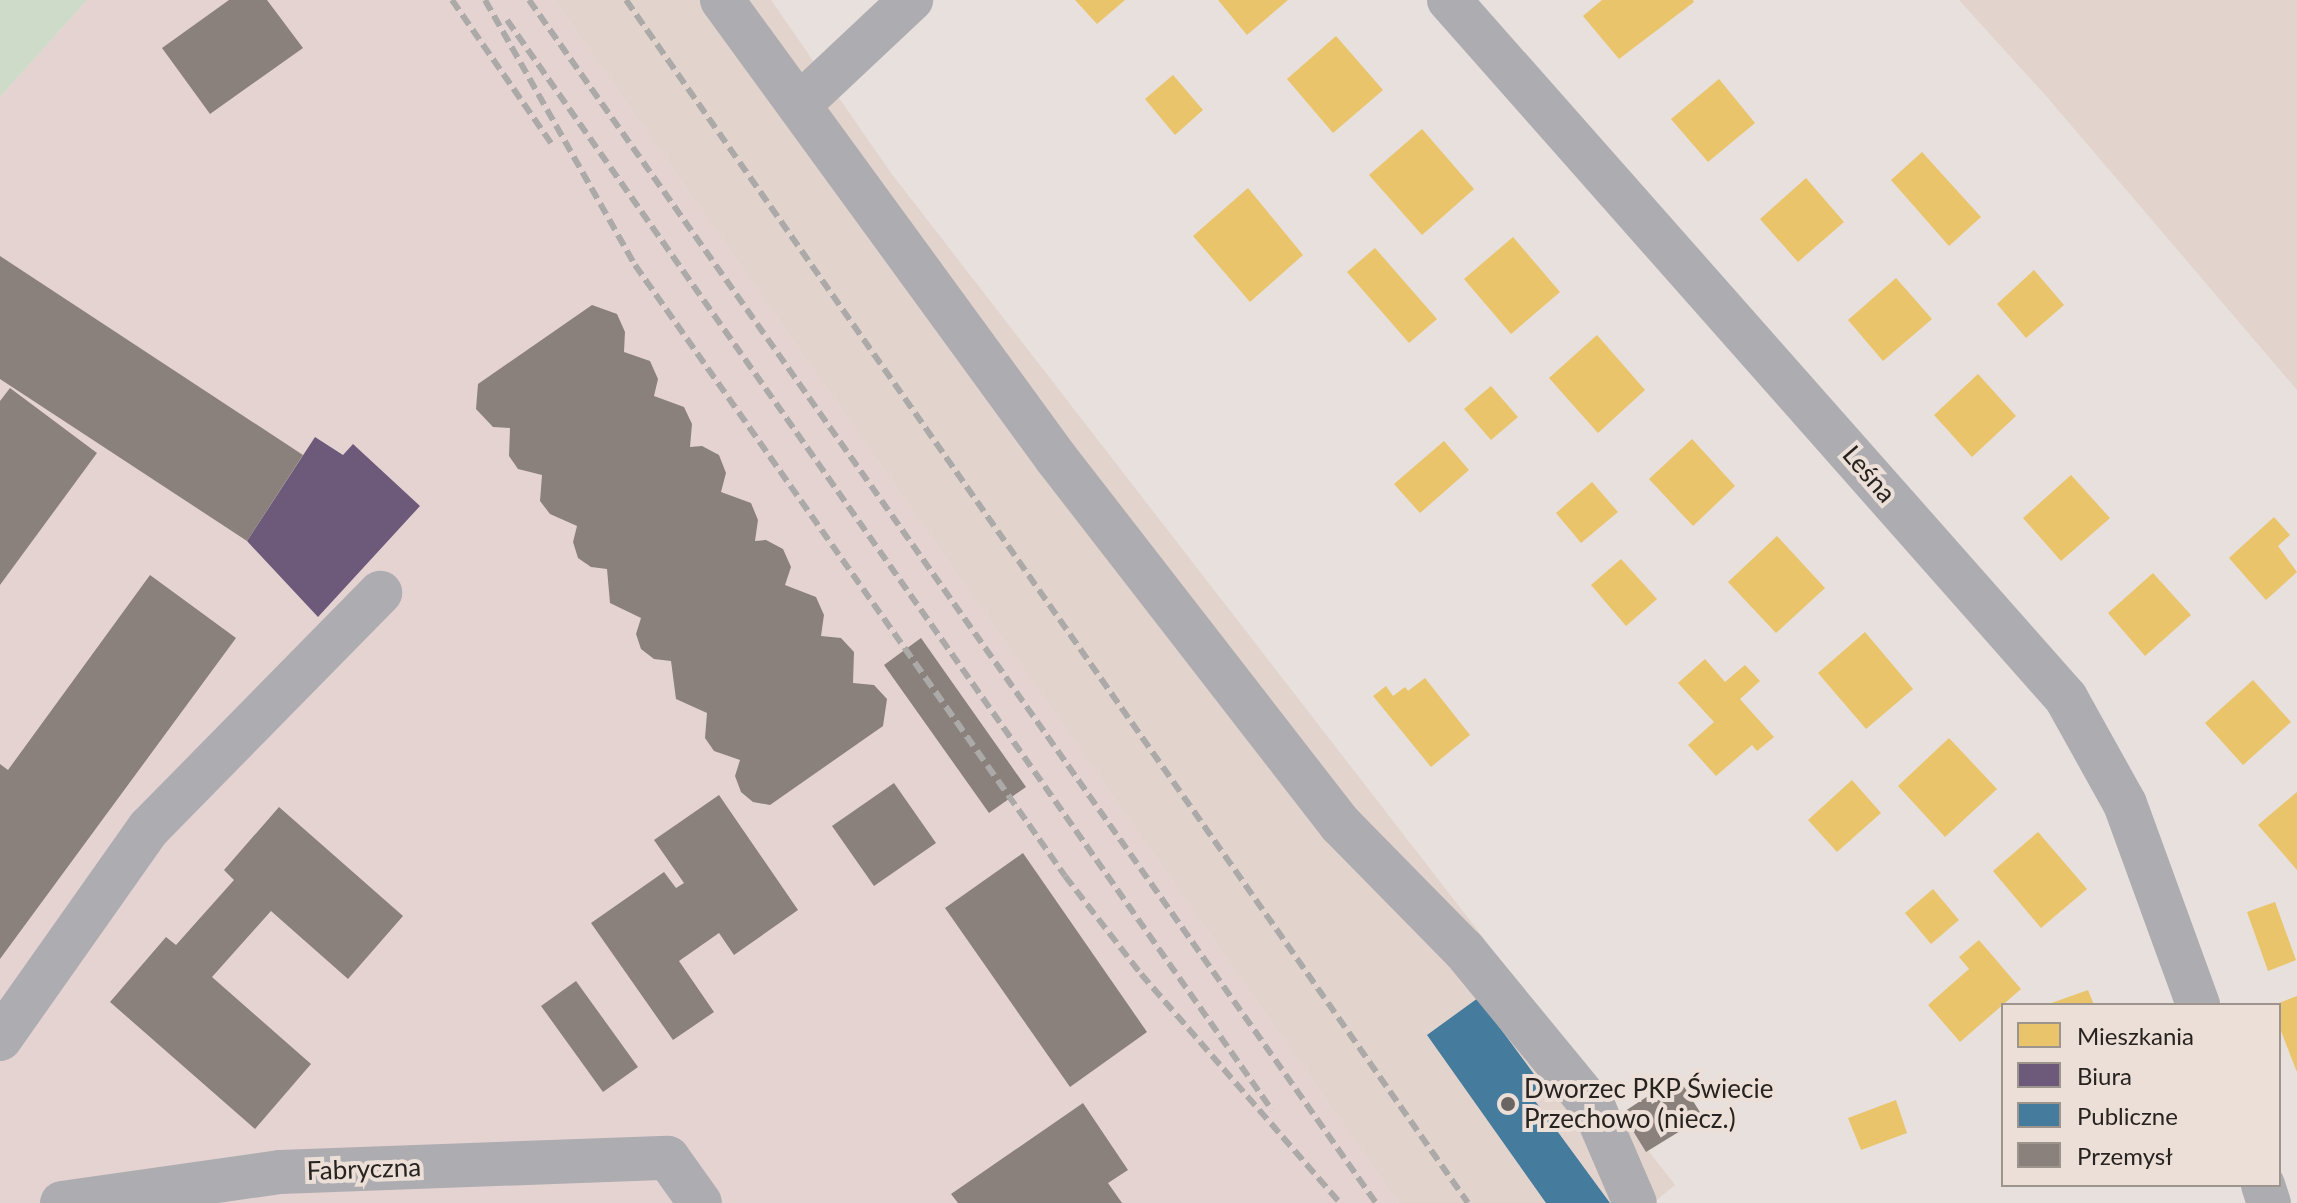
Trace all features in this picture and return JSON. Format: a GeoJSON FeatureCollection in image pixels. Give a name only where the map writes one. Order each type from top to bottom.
{"type":"FeatureCollection","features":[{"type":"Feature","properties":{"kind":"street"},"geometry":{"type":"LineString","coordinates":[[722,0],[1056,458],[1340,824],[1464,950],[1594,1108],[1635,1203]]}},
{"type":"Feature","properties":{"kind":"street"},"geometry":{"type":"LineString","coordinates":[[799,105],[911,0]]}},
{"type":"Feature","properties":{"kind":"street","name":"Leśna"},"geometry":{"type":"LineString","coordinates":[[1449,0],[2066,698],[2125,804],[2197,1003]]}},
{"type":"Feature","properties":{"kind":"street"},"geometry":{"type":"LineString","coordinates":[[0,1039],[149,828],[380,593]]}},
{"type":"Feature","properties":{"kind":"street","name":"Fabryczna"},"geometry":{"type":"LineString","coordinates":[[62,1203],[280,1172],[668,1158],[700,1203]]}},
{"type":"Feature","properties":{"kind":"shaded area"},"geometry":{"type":"Polygon","coordinates":[[[87,0],[554,0],[1398,1203],[0,1203],[0,97],[87,0]]]}},
{"type":"Feature","properties":{"kind":"shaded area"},"geometry":{"type":"Polygon","coordinates":[[[554,0],[771,0],[891,173],[1675,1185],[1653,1203],[1398,1203],[554,0]]]}},
{"type":"Feature","properties":{"kind":"shaded area"},"geometry":{"type":"Polygon","coordinates":[[[1959,0],[2297,0],[2297,390],[2047,97],[1959,0]]]}},
{"type":"Feature","properties":{"kind":"green space"},"geometry":{"type":"Polygon","coordinates":[[[0,0],[87,0],[0,97],[0,0]]]}},
{"type":"Feature","properties":{"kind":"building: Mieszkania"},"geometry":{"type":"Polygon","coordinates":[[[1075,0],[1125,0],[1097,24],[1075,0]]]}},
{"type":"Feature","properties":{"kind":"building: Mieszkania"},"geometry":{"type":"Polygon","coordinates":[[[1218,0],[1288,0],[1247,35],[1218,0]]]}},
{"type":"Feature","properties":{"kind":"building: Mieszkania"},"geometry":{"type":"Polygon","coordinates":[[[1602,0],[1694,2],[1619,59],[1583,16],[1602,0]]]}},
{"type":"Feature","properties":{"kind":"building: Mieszkania"},"geometry":{"type":"Polygon","coordinates":[[[1336,36],[1383,90],[1333,133],[1287,79],[1336,36]]]}},
{"type":"Feature","properties":{"kind":"building: Mieszkania"},"geometry":{"type":"Polygon","coordinates":[[[1173,75],[1203,110],[1175,135],[1145,99],[1173,75]]]}},
{"type":"Feature","properties":{"kind":"building: Mieszkania"},"geometry":{"type":"Polygon","coordinates":[[[1719,79],[1755,123],[1708,162],[1671,119],[1719,79]]]}},
{"type":"Feature","properties":{"kind":"building: Mieszkania"},"geometry":{"type":"Polygon","coordinates":[[[1422,129],[1474,189],[1422,235],[1369,175],[1422,129]]]}},
{"type":"Feature","properties":{"kind":"building: Mieszkania"},"geometry":{"type":"Polygon","coordinates":[[[1922,152],[1981,217],[1949,246],[1891,180],[1922,152]]]}},
{"type":"Feature","properties":{"kind":"building: Mieszkania"},"geometry":{"type":"Polygon","coordinates":[[[1806,178],[1844,222],[1798,262],[1760,219],[1806,178]]]}},
{"type":"Feature","properties":{"kind":"building: Mieszkania"},"geometry":{"type":"Polygon","coordinates":[[[1248,188],[1303,255],[1250,302],[1193,236],[1248,188]]]}},
{"type":"Feature","properties":{"kind":"building: Mieszkania"},"geometry":{"type":"Polygon","coordinates":[[[1513,237],[1560,292],[1511,334],[1464,279],[1513,237]]]}},
{"type":"Feature","properties":{"kind":"building: Mieszkania"},"geometry":{"type":"Polygon","coordinates":[[[1375,248],[1437,319],[1409,343],[1347,272],[1375,248]]]}},
{"type":"Feature","properties":{"kind":"building: Mieszkania"},"geometry":{"type":"Polygon","coordinates":[[[2034,270],[2064,305],[2026,338],[1997,304],[2034,270]]]}},
{"type":"Feature","properties":{"kind":"building: Mieszkania"},"geometry":{"type":"Polygon","coordinates":[[[1896,278],[1932,319],[1883,361],[1848,320],[1896,278]]]}},
{"type":"Feature","properties":{"kind":"building: Mieszkania"},"geometry":{"type":"Polygon","coordinates":[[[1597,335],[1645,390],[1598,433],[1549,378],[1597,335]]]}},
{"type":"Feature","properties":{"kind":"building: Mieszkania"},"geometry":{"type":"Polygon","coordinates":[[[1978,374],[2016,416],[1972,457],[1934,415],[1978,374]]]}},
{"type":"Feature","properties":{"kind":"building: Mieszkania"},"geometry":{"type":"Polygon","coordinates":[[[1491,386],[1518,417],[1491,440],[1464,409],[1491,386]]]}},
{"type":"Feature","properties":{"kind":"building: Mieszkania"},"geometry":{"type":"Polygon","coordinates":[[[1692,439],[1735,486],[1693,526],[1649,479],[1692,439]]]}},
{"type":"Feature","properties":{"kind":"building: Mieszkania"},"geometry":{"type":"Polygon","coordinates":[[[1444,441],[1469,470],[1420,513],[1394,484],[1444,441]]]}},
{"type":"Feature","properties":{"kind":"building: Mieszkania"},"geometry":{"type":"Polygon","coordinates":[[[2071,475],[2110,518],[2061,561],[2023,518],[2071,475]]]}},
{"type":"Feature","properties":{"kind":"building: Mieszkania"},"geometry":{"type":"Polygon","coordinates":[[[1592,482],[1618,512],[1581,543],[1556,513],[1592,482]]]}},
{"type":"Feature","properties":{"kind":"building: Mieszkania"},"geometry":{"type":"Polygon","coordinates":[[[2274,517],[2290,535],[2278,546],[2297,572],[2266,600],[2229,558],[2274,517]]]}},
{"type":"Feature","properties":{"kind":"building: Mieszkania"},"geometry":{"type":"Polygon","coordinates":[[[1777,536],[1825,588],[1776,633],[1728,582],[1777,536]]]}},
{"type":"Feature","properties":{"kind":"building: Mieszkania"},"geometry":{"type":"Polygon","coordinates":[[[1621,559],[1657,599],[1626,626],[1591,585],[1621,559]]]}},
{"type":"Feature","properties":{"kind":"building: Mieszkania"},"geometry":{"type":"Polygon","coordinates":[[[2153,573],[2191,615],[2145,656],[2108,613],[2153,573]]]}},
{"type":"Feature","properties":{"kind":"building: Mieszkania"},"geometry":{"type":"Polygon","coordinates":[[[1865,632],[1913,689],[1866,729],[1818,673],[1865,632]]]}},
{"type":"Feature","properties":{"kind":"building: Mieszkania"},"geometry":{"type":"Polygon","coordinates":[[[1705,659],[1725,682],[1745,665],[1760,681],[1740,699],[1774,737],[1757,751],[1752,745],[1716,776],[1688,745],[1714,722],[1678,683],[1705,659]]]}},
{"type":"Feature","properties":{"kind":"building: Mieszkania"},"geometry":{"type":"Polygon","coordinates":[[[1425,678],[1470,735],[1431,767],[1373,696],[1386,686],[1393,696],[1405,687],[1408,691],[1425,678]]]}},
{"type":"Feature","properties":{"kind":"building: Mieszkania"},"geometry":{"type":"Polygon","coordinates":[[[2253,680],[2291,722],[2243,765],[2205,723],[2253,680]]]}},
{"type":"Feature","properties":{"kind":"building: Mieszkania"},"geometry":{"type":"Polygon","coordinates":[[[1949,738],[1997,789],[1945,837],[1898,786],[1949,738]]]}},
{"type":"Feature","properties":{"kind":"building: Mieszkania"},"geometry":{"type":"Polygon","coordinates":[[[1852,780],[1881,813],[1837,852],[1808,820],[1852,780]]]}},
{"type":"Feature","properties":{"kind":"building: Mieszkania"},"geometry":{"type":"Polygon","coordinates":[[[2297,792],[2297,870],[2258,825],[2297,792]]]}},
{"type":"Feature","properties":{"kind":"building: Mieszkania"},"geometry":{"type":"Polygon","coordinates":[[[2038,832],[2087,889],[2041,928],[1993,871],[2038,832]]]}},
{"type":"Feature","properties":{"kind":"building: Mieszkania"},"geometry":{"type":"Polygon","coordinates":[[[1933,889],[1959,920],[1931,944],[1905,913],[1933,889]]]}},
{"type":"Feature","properties":{"kind":"building: Mieszkania"},"geometry":{"type":"Polygon","coordinates":[[[2275,902],[2296,960],[2268,971],[2247,912],[2275,902]]]}},
{"type":"Feature","properties":{"kind":"building: Mieszkania"},"geometry":{"type":"Polygon","coordinates":[[[1979,940],[2021,989],[2001,1003],[2001,1006],[1960,1042],[1928,1005],[1969,969],[1959,957],[1979,940]]]}},
{"type":"Feature","properties":{"kind":"building: Mieszkania"},"geometry":{"type":"Polygon","coordinates":[[[2088,990],[2093,1003],[2052,1003],[2088,990]]]}},
{"type":"Feature","properties":{"kind":"building: Mieszkania"},"geometry":{"type":"Polygon","coordinates":[[[2297,996],[2297,1072],[2281,1031],[2279,1003],[2297,996]]]}},
{"type":"Feature","properties":{"kind":"building: Mieszkania"},"geometry":{"type":"Polygon","coordinates":[[[1896,1100],[1907,1133],[1861,1150],[1848,1118],[1896,1100]]]}},
{"type":"Feature","properties":{"kind":"building: Biura"},"geometry":{"type":"Polygon","coordinates":[[[315,437],[343,455],[353,444],[420,506],[318,617],[247,541],[315,437]]]}},
{"type":"Feature","properties":{"kind":"building: Publiczne","name":"Dworzec PKP Świecie Przechowo (niecz.)"},"geometry":{"type":"Polygon","coordinates":[[[1478,998],[1542,1085],[1530,1094],[1610,1203],[1546,1203],[1427,1035],[1478,998]]]}},
{"type":"Feature","properties":{"kind":"building: Przemysł"},"geometry":{"type":"Polygon","coordinates":[[[229,0],[267,0],[303,48],[210,114],[162,48],[229,0]]]}},
{"type":"Feature","properties":{"kind":"building: Przemysł"},"geometry":{"type":"Polygon","coordinates":[[[0,256],[303,455],[247,541],[0,379],[0,256]]]}},
{"type":"Feature","properties":{"kind":"building: Przemysł"},"geometry":{"type":"Polygon","coordinates":[[[592,305],[617,314],[625,332],[624,352],[650,361],[658,379],[654,396],[684,407],[692,424],[690,447],[702,446],[719,455],[726,473],[721,492],[751,503],[758,520],[755,541],[766,540],[783,549],[791,567],[785,585],[816,597],[824,615],[821,636],[841,638],[854,652],[853,683],[874,685],[887,699],[883,726],[770,805],[753,802],[741,792],[735,776],[740,760],[714,751],[705,738],[707,713],[676,699],[671,661],[654,659],[641,649],[636,634],[641,618],[610,603],[607,569],[591,567],[578,558],[573,542],[577,526],[550,514],[540,501],[542,475],[518,469],[509,456],[510,428],[493,427],[476,409],[478,384],[592,305]]]}},
{"type":"Feature","properties":{"kind":"building: Przemysł"},"geometry":{"type":"Polygon","coordinates":[[[10,388],[97,453],[0,585],[0,401],[10,388]]]}},
{"type":"Feature","properties":{"kind":"building: Przemysł"},"geometry":{"type":"Polygon","coordinates":[[[150,575],[236,638],[0,959],[0,764],[8,770],[150,575]]]}},
{"type":"Feature","properties":{"kind":"building: Przemysł"},"geometry":{"type":"Polygon","coordinates":[[[921,638],[1026,787],[989,813],[884,665],[921,638]]]}},
{"type":"Feature","properties":{"kind":"building: Przemysł"},"geometry":{"type":"Polygon","coordinates":[[[894,783],[936,843],[874,886],[832,826],[894,783]]]}},
{"type":"Feature","properties":{"kind":"building: Przemysł"},"geometry":{"type":"Polygon","coordinates":[[[719,795],[798,910],[734,955],[719,933],[679,961],[714,1012],[673,1040],[591,923],[664,872],[676,888],[684,883],[654,840],[719,795]]]}},
{"type":"Feature","properties":{"kind":"building: Przemysł"},"geometry":{"type":"Polygon","coordinates":[[[279,807],[403,916],[348,979],[271,911],[212,977],[311,1064],[255,1129],[110,1002],[166,937],[176,945],[234,880],[224,870],[279,807]]]}},
{"type":"Feature","properties":{"kind":"building: Przemysł"},"geometry":{"type":"Polygon","coordinates":[[[1023,853],[1147,1032],[1070,1087],[945,908],[1023,853]]]}},
{"type":"Feature","properties":{"kind":"building: Przemysł"},"geometry":{"type":"Polygon","coordinates":[[[576,981],[638,1067],[603,1092],[541,1006],[576,981]]]}},
{"type":"Feature","properties":{"kind":"building: Przemysł"},"geometry":{"type":"Polygon","coordinates":[[[1683,1085],[1703,1117],[1646,1152],[1622,1113],[1648,1096],[1652,1104],[1683,1085]]]}},
{"type":"Feature","properties":{"kind":"building: Przemysł"},"geometry":{"type":"Polygon","coordinates":[[[1083,1103],[1128,1170],[1108,1183],[1122,1203],[958,1203],[951,1194],[1083,1103]]]}},
{"type":"Feature","properties":{"kind":"railway"},"geometry":{"type":"LineString","coordinates":[[452,0],[553,146]]}},
{"type":"Feature","properties":{"kind":"railway"},"geometry":{"type":"LineString","coordinates":[[485,0],[635,265],[1065,876],[1141,974],[1340,1203]]}},
{"type":"Feature","properties":{"kind":"railway"},"geometry":{"type":"LineString","coordinates":[[529,0],[1376,1203]]}},
{"type":"Feature","properties":{"kind":"railway"},"geometry":{"type":"LineString","coordinates":[[626,0],[1468,1203]]}},
{"type":"Feature","properties":{"kind":"railway"},"geometry":{"type":"LineString","coordinates":[[507,20],[1272,1110]]}},
{"type":"Feature","properties":{"kind":"place","name":"Dworzec PKP Świecie Przechowo (niecz.)"},"geometry":{"type":"Point","coordinates":[1508,1104]}}]}
